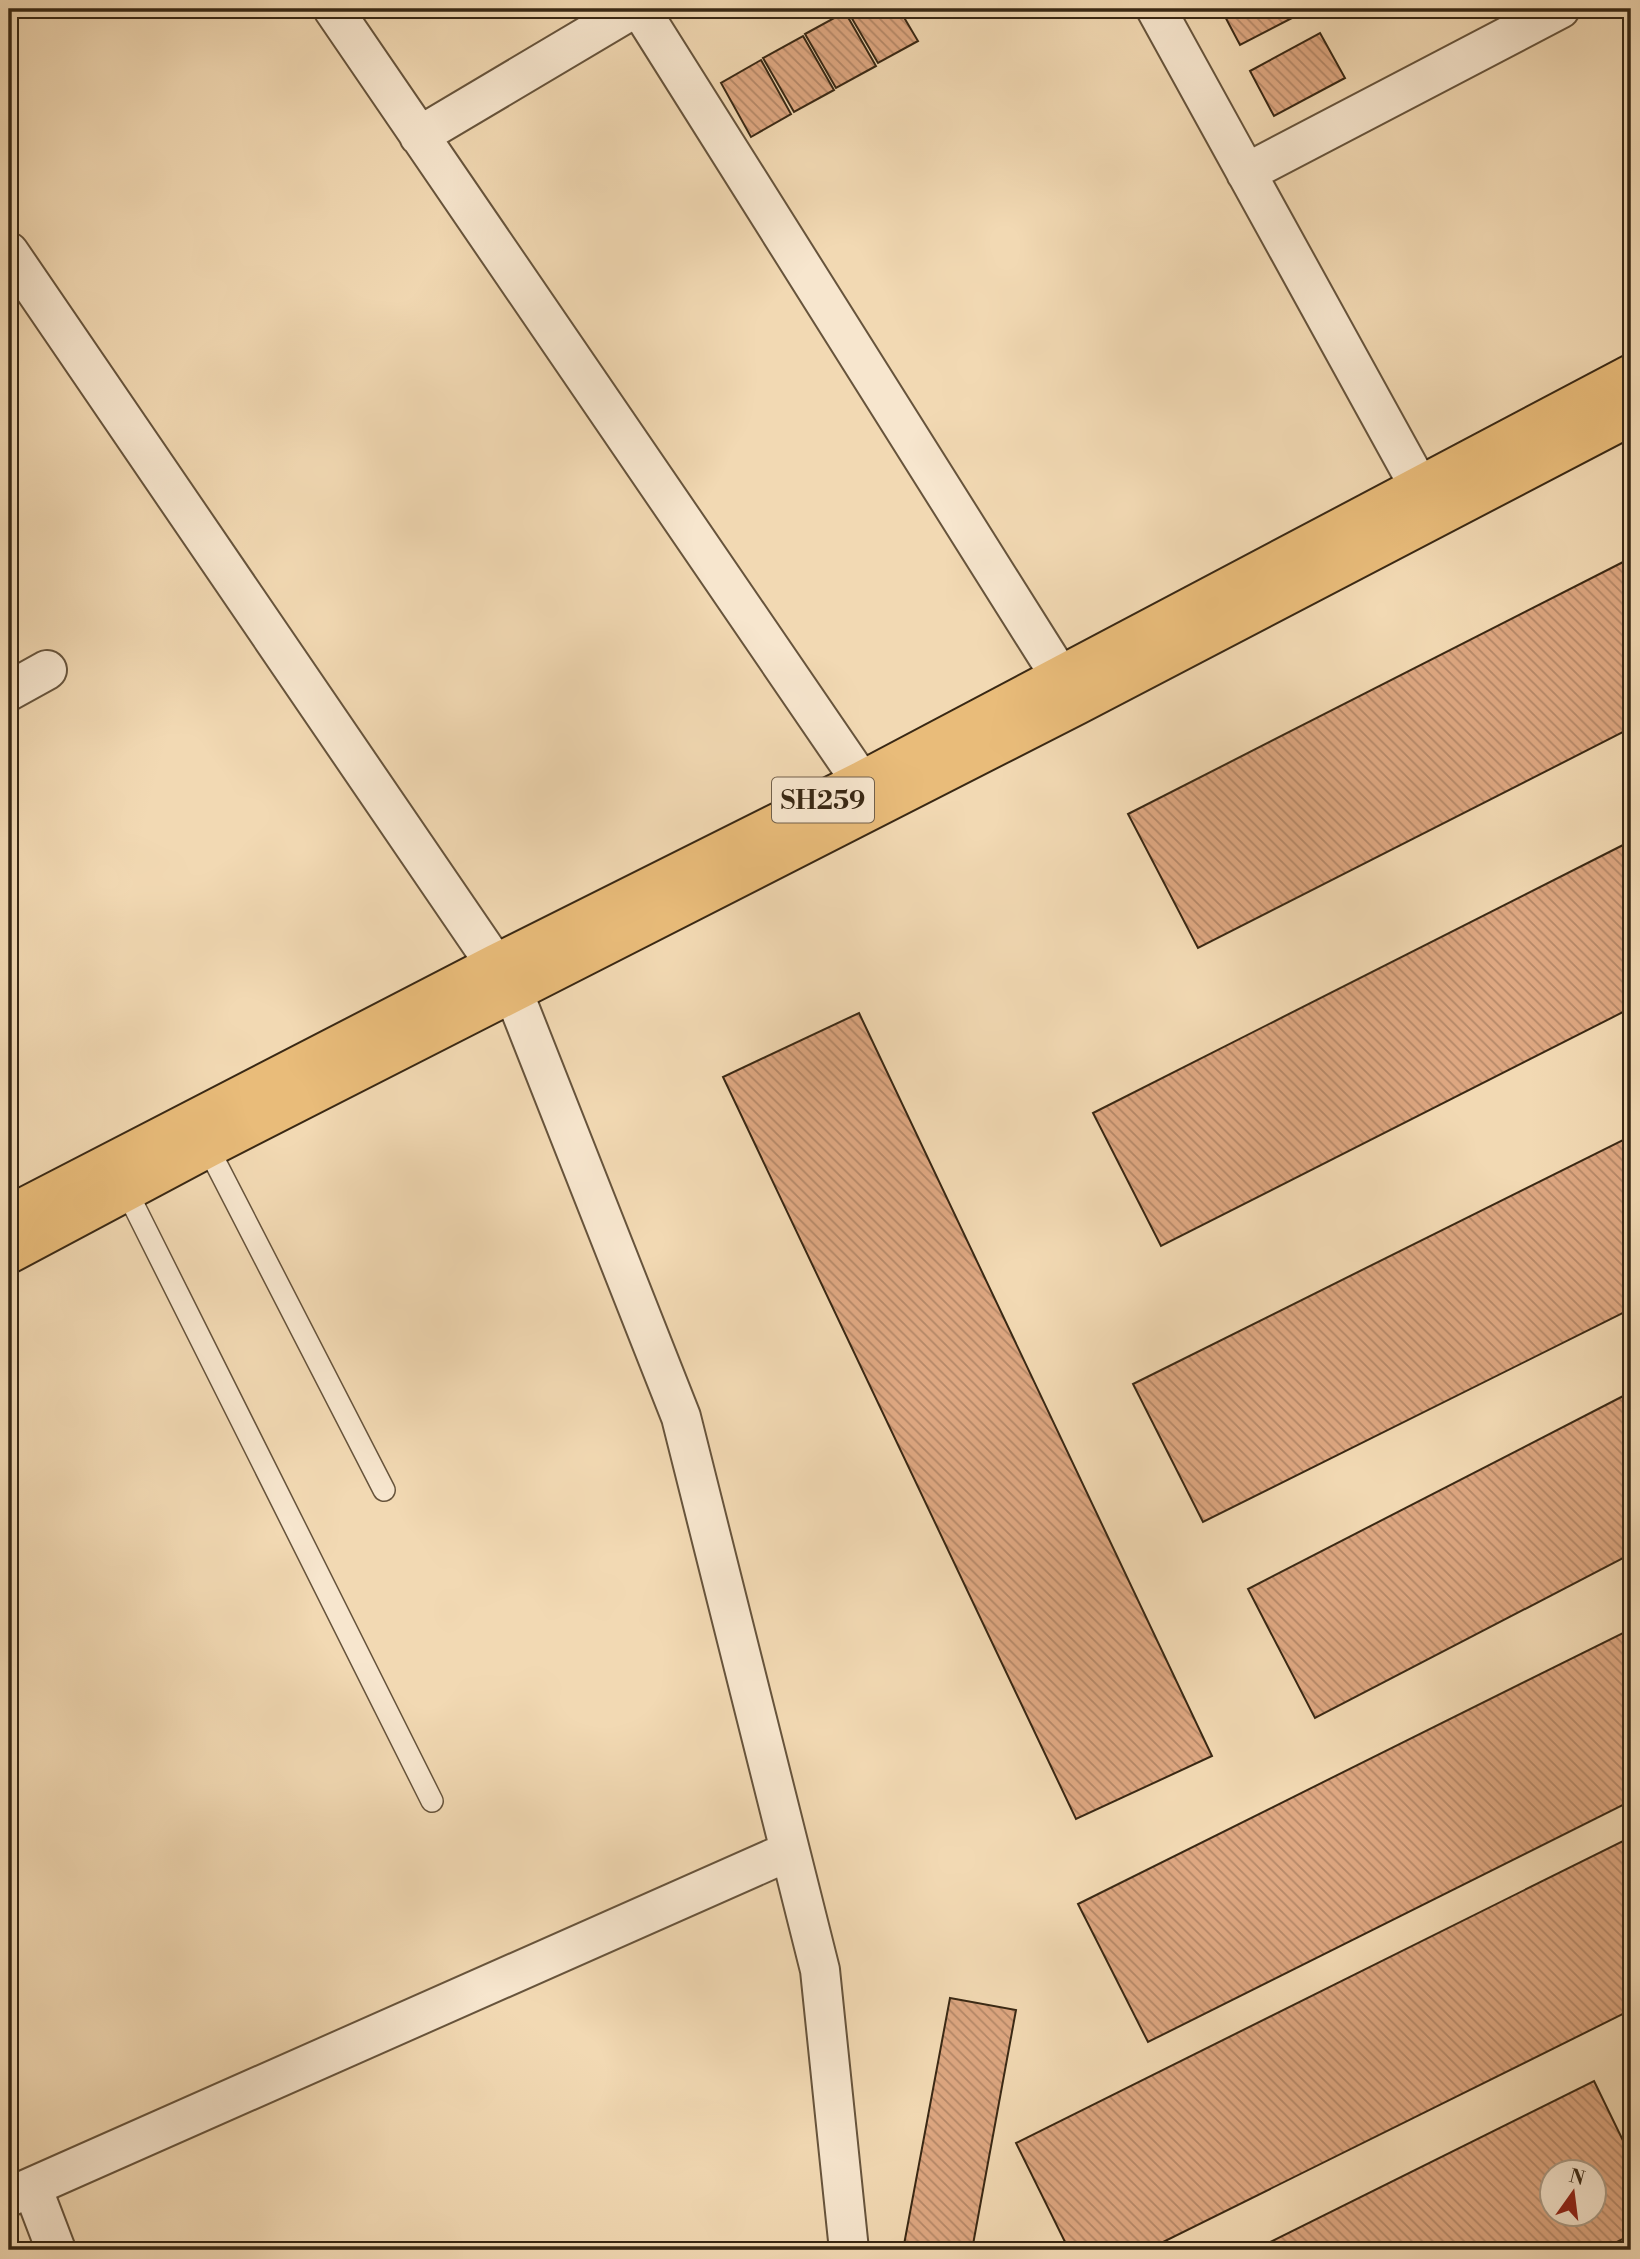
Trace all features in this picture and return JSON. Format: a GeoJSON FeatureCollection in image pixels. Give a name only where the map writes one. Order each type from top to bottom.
{"type":"FeatureCollection","features":[{"type":"Feature","properties":{"kind":"main road","name":"SH259"},"geometry":{"type":"LineString","coordinates":[[9,1254],[208,1148],[861,780],[1631,373]]}},
{"type":"Feature","properties":{"kind":"main road","name":"SH259"},"geometry":{"type":"LineString","coordinates":[[9,1215],[1102,692],[1631,416]]}},
{"type":"Feature","properties":{"kind":"street"},"geometry":{"type":"LineString","coordinates":[[333,9],[861,780]]}},
{"type":"Feature","properties":{"kind":"street"},"geometry":{"type":"LineString","coordinates":[[419,136],[633,9]]}},
{"type":"Feature","properties":{"kind":"street"},"geometry":{"type":"LineString","coordinates":[[640,9],[1060,676]]}},
{"type":"Feature","properties":{"kind":"street"},"geometry":{"type":"LineString","coordinates":[[1156,9],[1419,486]]}},
{"type":"Feature","properties":{"kind":"street"},"geometry":{"type":"LineString","coordinates":[[1246,173],[1560,9]]}},
{"type":"Feature","properties":{"kind":"street"},"geometry":{"type":"LineString","coordinates":[[9,252],[505,979],[681,1417],[820,1970],[849,2250]]}},
{"type":"Feature","properties":{"kind":"street"},"geometry":{"type":"LineString","coordinates":[[9,691],[47,670]]}},
{"type":"Feature","properties":{"kind":"street"},"geometry":{"type":"LineString","coordinates":[[56,2250],[21,2192],[790,1851]]}},
{"type":"Feature","properties":{"kind":"lane"},"geometry":{"type":"LineString","coordinates":[[208,1148],[384,1490]]}},
{"type":"Feature","properties":{"kind":"lane"},"geometry":{"type":"LineString","coordinates":[[127,1192],[432,1801]]}},
{"type":"Feature","properties":{"kind":"building"},"geometry":{"type":"Polygon","coordinates":[[[899,9],[918,41],[878,63],[847,10],[899,9]]]}},
{"type":"Feature","properties":{"kind":"building"},"geometry":{"type":"Polygon","coordinates":[[[1221,9],[1287,9],[1292,18],[1240,45],[1221,9]]]}},
{"type":"Feature","properties":{"kind":"building"},"geometry":{"type":"Polygon","coordinates":[[[845,12],[876,66],[836,88],[805,34],[845,12]]]}},
{"type":"Feature","properties":{"kind":"building"},"geometry":{"type":"Polygon","coordinates":[[[1320,33],[1345,78],[1274,116],[1250,71],[1320,33]]]}},
{"type":"Feature","properties":{"kind":"building"},"geometry":{"type":"Polygon","coordinates":[[[803,36],[834,90],[794,112],[763,58],[803,36]]]}},
{"type":"Feature","properties":{"kind":"building"},"geometry":{"type":"Polygon","coordinates":[[[761,60],[791,114],[751,137],[721,83],[761,60]]]}},
{"type":"Feature","properties":{"kind":"building"},"geometry":{"type":"Polygon","coordinates":[[[1631,558],[1631,728],[1198,948],[1128,814],[1631,558]]]}},
{"type":"Feature","properties":{"kind":"building"},"geometry":{"type":"Polygon","coordinates":[[[1631,841],[1631,1008],[1161,1246],[1093,1113],[1631,841]]]}},
{"type":"Feature","properties":{"kind":"building"},"geometry":{"type":"Polygon","coordinates":[[[859,1013],[1212,1756],[1076,1819],[723,1077],[859,1013]]]}},
{"type":"Feature","properties":{"kind":"building"},"geometry":{"type":"Polygon","coordinates":[[[1631,1136],[1631,1309],[1203,1522],[1133,1384],[1631,1136]]]}},
{"type":"Feature","properties":{"kind":"building"},"geometry":{"type":"Polygon","coordinates":[[[1631,1392],[1631,1554],[1315,1718],[1248,1589],[1631,1392]]]}},
{"type":"Feature","properties":{"kind":"building"},"geometry":{"type":"Polygon","coordinates":[[[1631,1629],[1631,1801],[1148,2042],[1078,1904],[1631,1629]]]}},
{"type":"Feature","properties":{"kind":"building"},"geometry":{"type":"Polygon","coordinates":[[[1631,1837],[1631,2010],[1147,2250],[1069,2250],[1016,2143],[1631,1837]]]}},
{"type":"Feature","properties":{"kind":"building"},"geometry":{"type":"Polygon","coordinates":[[[950,1998],[1016,2010],[972,2250],[903,2250],[950,1998]]]}},
{"type":"Feature","properties":{"kind":"building"},"geometry":{"type":"Polygon","coordinates":[[[1594,2081],[1631,2157],[1631,2235],[1601,2250],[1254,2250],[1594,2081]]]}}]}
